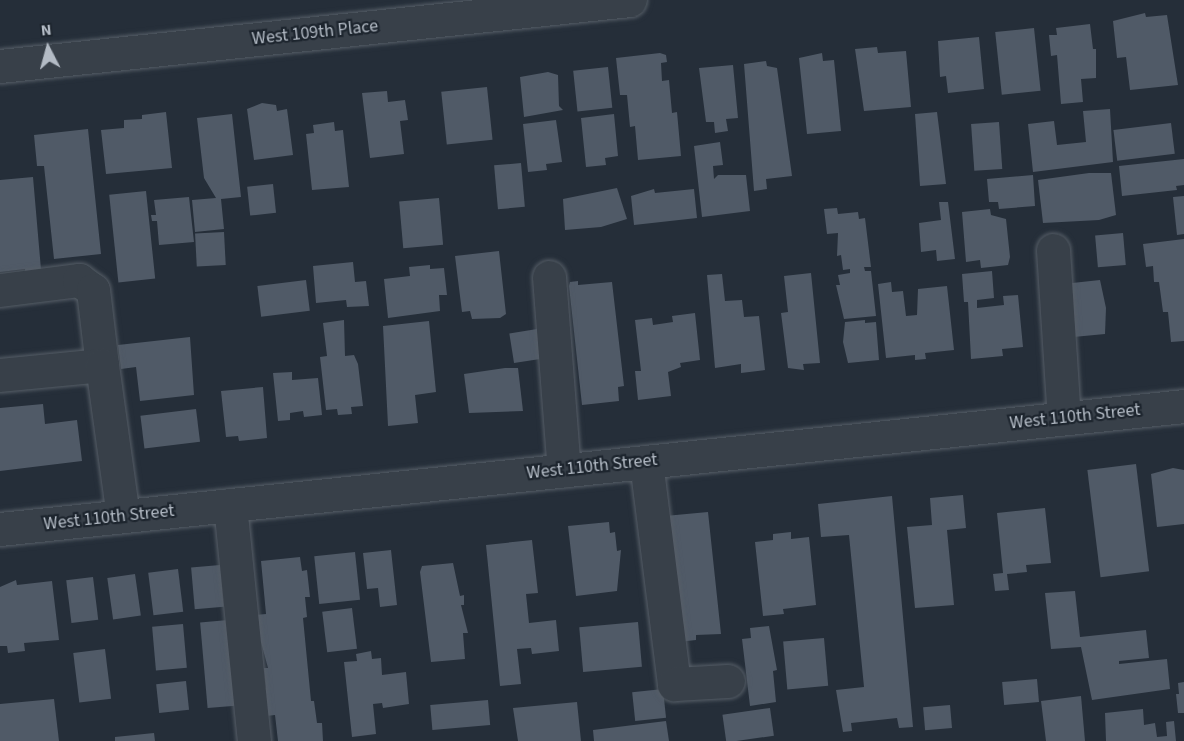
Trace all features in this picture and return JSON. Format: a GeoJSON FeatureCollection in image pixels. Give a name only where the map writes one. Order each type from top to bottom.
{"type":"FeatureCollection","features":[{"type":"Feature","properties":{"kind":"street","name":"West 109th Place"},"geometry":{"type":"LineString","coordinates":[[0,66],[630,0]]}},
{"type":"Feature","properties":{"kind":"street"},"geometry":{"type":"LineString","coordinates":[[1053,250],[1064,418]]}},
{"type":"Feature","properties":{"kind":"street"},"geometry":{"type":"LineString","coordinates":[[549,277],[564,470]]}},
{"type":"Feature","properties":{"kind":"street"},"geometry":{"type":"LineString","coordinates":[[0,290],[79,280],[93,290],[123,516]]}},
{"type":"Feature","properties":{"kind":"street"},"geometry":{"type":"LineString","coordinates":[[0,375],[102,365]]}},
{"type":"Feature","properties":{"kind":"street","name":"West 110th Street"},"geometry":{"type":"LineString","coordinates":[[0,529],[1184,406]]}},
{"type":"Feature","properties":{"kind":"street"},"geometry":{"type":"LineString","coordinates":[[646,462],[674,684],[728,681]]}},
{"type":"Feature","properties":{"kind":"street"},"geometry":{"type":"LineString","coordinates":[[230,505],[254,741]]}},
{"type":"Feature","properties":{"kind":"building"},"geometry":{"type":"Polygon","coordinates":[[[1145,13],[1146,17],[1167,15],[1178,85],[1130,90],[1126,57],[1117,58],[1113,21],[1145,13]]]}},
{"type":"Feature","properties":{"kind":"building"},"geometry":{"type":"Polygon","coordinates":[[[1090,24],[1093,49],[1096,49],[1096,78],[1081,79],[1083,102],[1061,104],[1057,55],[1051,56],[1049,35],[1057,35],[1056,28],[1090,24]]]}},
{"type":"Feature","properties":{"kind":"building"},"geometry":{"type":"Polygon","coordinates":[[[1034,28],[1041,91],[1002,95],[995,32],[1034,28]]]}},
{"type":"Feature","properties":{"kind":"building"},"geometry":{"type":"Polygon","coordinates":[[[979,37],[984,89],[948,93],[946,76],[940,77],[938,41],[979,37]]]}},
{"type":"Feature","properties":{"kind":"building"},"geometry":{"type":"Polygon","coordinates":[[[877,47],[878,53],[906,51],[911,107],[864,111],[855,49],[877,47]]]}},
{"type":"Feature","properties":{"kind":"building"},"geometry":{"type":"Polygon","coordinates":[[[660,53],[666,55],[667,62],[661,63],[662,81],[669,80],[672,113],[677,112],[681,156],[638,160],[635,126],[630,127],[627,95],[620,95],[616,58],[660,53]]]}},
{"type":"Feature","properties":{"kind":"building"},"geometry":{"type":"Polygon","coordinates":[[[822,53],[823,61],[834,60],[841,131],[807,134],[799,58],[822,53]]]}},
{"type":"Feature","properties":{"kind":"building"},"geometry":{"type":"Polygon","coordinates":[[[766,61],[767,66],[777,68],[792,176],[766,179],[767,189],[754,191],[744,64],[766,61]]]}},
{"type":"Feature","properties":{"kind":"building"},"geometry":{"type":"Polygon","coordinates":[[[733,65],[738,118],[726,119],[728,131],[715,133],[714,122],[706,122],[699,68],[733,65]]]}},
{"type":"Feature","properties":{"kind":"building"},"geometry":{"type":"Polygon","coordinates":[[[608,67],[612,108],[577,111],[573,71],[608,67]]]}},
{"type":"Feature","properties":{"kind":"building"},"geometry":{"type":"Polygon","coordinates":[[[548,72],[558,75],[559,106],[563,110],[524,117],[520,77],[548,72]]]}},
{"type":"Feature","properties":{"kind":"building"},"geometry":{"type":"Polygon","coordinates":[[[487,87],[493,140],[447,145],[441,92],[487,87]]]}},
{"type":"Feature","properties":{"kind":"building"},"geometry":{"type":"Polygon","coordinates":[[[387,91],[388,102],[405,100],[408,120],[400,121],[404,154],[370,158],[362,93],[387,91]]]}},
{"type":"Feature","properties":{"kind":"building"},"geometry":{"type":"Polygon","coordinates":[[[262,103],[276,105],[277,111],[287,109],[293,155],[254,160],[247,109],[262,103]]]}},
{"type":"Feature","properties":{"kind":"building"},"geometry":{"type":"Polygon","coordinates":[[[1110,109],[1113,162],[1033,172],[1028,124],[1054,121],[1057,145],[1086,142],[1083,111],[1110,109]]]}},
{"type":"Feature","properties":{"kind":"building"},"geometry":{"type":"Polygon","coordinates":[[[166,112],[172,168],[106,174],[101,130],[124,128],[124,120],[142,119],[142,115],[166,112]]]}},
{"type":"Feature","properties":{"kind":"building"},"geometry":{"type":"Polygon","coordinates":[[[937,112],[946,184],[920,186],[915,114],[937,112]]]}},
{"type":"Feature","properties":{"kind":"building"},"geometry":{"type":"Polygon","coordinates":[[[232,114],[241,197],[221,199],[224,229],[195,232],[192,200],[216,198],[204,178],[197,118],[232,114]]]}},
{"type":"Feature","properties":{"kind":"building"},"geometry":{"type":"Polygon","coordinates":[[[614,114],[618,156],[605,158],[606,165],[586,167],[581,118],[614,114]]]}},
{"type":"Feature","properties":{"kind":"building"},"geometry":{"type":"Polygon","coordinates":[[[556,120],[562,162],[546,164],[547,170],[528,172],[523,124],[556,120]]]}},
{"type":"Feature","properties":{"kind":"building"},"geometry":{"type":"Polygon","coordinates":[[[334,122],[335,131],[343,130],[349,187],[312,190],[306,134],[314,133],[313,125],[334,122]]]}},
{"type":"Feature","properties":{"kind":"building"},"geometry":{"type":"Polygon","coordinates":[[[999,122],[1002,169],[974,171],[971,124],[999,122]]]}},
{"type":"Feature","properties":{"kind":"building"},"geometry":{"type":"Polygon","coordinates":[[[1171,123],[1175,154],[1117,161],[1113,130],[1171,123]]]}},
{"type":"Feature","properties":{"kind":"building"},"geometry":{"type":"Polygon","coordinates":[[[88,129],[101,254],[54,259],[44,166],[37,166],[34,135],[88,129]]]}},
{"type":"Feature","properties":{"kind":"building"},"geometry":{"type":"Polygon","coordinates":[[[720,142],[723,165],[713,166],[714,179],[718,175],[746,175],[750,211],[702,217],[694,146],[720,142]]]}},
{"type":"Feature","properties":{"kind":"building"},"geometry":{"type":"Polygon","coordinates":[[[1184,159],[1184,185],[1176,186],[1177,190],[1122,196],[1119,166],[1184,159]]]}},
{"type":"Feature","properties":{"kind":"building"},"geometry":{"type":"Polygon","coordinates":[[[521,163],[525,207],[498,209],[494,165],[521,163]]]}},
{"type":"Feature","properties":{"kind":"building"},"geometry":{"type":"Polygon","coordinates":[[[1089,173],[1111,173],[1116,215],[1099,220],[1043,223],[1038,180],[1089,173]]]}},
{"type":"Feature","properties":{"kind":"building"},"geometry":{"type":"Polygon","coordinates":[[[1033,175],[1035,206],[999,209],[998,202],[989,202],[987,179],[1033,175]]]}},
{"type":"Feature","properties":{"kind":"building"},"geometry":{"type":"Polygon","coordinates":[[[33,177],[42,281],[26,283],[25,269],[0,272],[0,180],[33,177]]]}},
{"type":"Feature","properties":{"kind":"building"},"geometry":{"type":"Polygon","coordinates":[[[273,184],[276,213],[250,216],[247,187],[273,184]]]}},
{"type":"Feature","properties":{"kind":"building"},"geometry":{"type":"Polygon","coordinates":[[[617,188],[627,219],[601,227],[565,230],[563,199],[617,188]]]}},
{"type":"Feature","properties":{"kind":"building"},"geometry":{"type":"Polygon","coordinates":[[[654,189],[655,193],[694,189],[697,218],[634,225],[631,196],[654,189]]]}},
{"type":"Feature","properties":{"kind":"building"},"geometry":{"type":"Polygon","coordinates":[[[146,191],[155,279],[118,282],[109,195],[146,191]]]}},
{"type":"Feature","properties":{"kind":"building"},"geometry":{"type":"Polygon","coordinates":[[[1184,196],[1184,234],[1177,235],[1173,197],[1184,196]]]}},
{"type":"Feature","properties":{"kind":"building"},"geometry":{"type":"Polygon","coordinates":[[[189,197],[194,242],[159,245],[157,221],[152,221],[151,215],[156,215],[154,200],[189,197]]]}},
{"type":"Feature","properties":{"kind":"building"},"geometry":{"type":"Polygon","coordinates":[[[439,198],[443,245],[403,248],[399,201],[439,198]]]}},
{"type":"Feature","properties":{"kind":"building"},"geometry":{"type":"Polygon","coordinates":[[[939,202],[948,202],[955,259],[937,261],[936,250],[921,252],[919,223],[941,220],[939,202]]]}},
{"type":"Feature","properties":{"kind":"building"},"geometry":{"type":"Polygon","coordinates":[[[837,208],[838,214],[858,212],[859,219],[865,218],[871,267],[864,267],[865,271],[871,271],[876,316],[844,319],[836,285],[840,285],[838,275],[850,273],[850,269],[843,270],[841,255],[837,256],[838,233],[827,234],[824,209],[837,208]]]}},
{"type":"Feature","properties":{"kind":"building"},"geometry":{"type":"Polygon","coordinates":[[[990,209],[991,215],[1006,219],[1010,257],[1008,265],[981,268],[980,260],[966,262],[962,212],[990,209]]]}},
{"type":"Feature","properties":{"kind":"building"},"geometry":{"type":"Polygon","coordinates":[[[224,232],[226,265],[197,266],[195,234],[224,232]]]}},
{"type":"Feature","properties":{"kind":"building"},"geometry":{"type":"Polygon","coordinates":[[[1123,233],[1126,265],[1098,267],[1095,235],[1123,233]]]}},
{"type":"Feature","properties":{"kind":"building"},"geometry":{"type":"Polygon","coordinates":[[[1184,239],[1184,341],[1171,342],[1168,312],[1163,312],[1159,282],[1154,282],[1153,266],[1146,267],[1143,244],[1184,239]]]}},
{"type":"Feature","properties":{"kind":"building"},"geometry":{"type":"Polygon","coordinates":[[[499,251],[506,314],[500,318],[472,319],[470,311],[462,312],[455,256],[499,251]]]}},
{"type":"Feature","properties":{"kind":"building"},"geometry":{"type":"Polygon","coordinates":[[[353,262],[355,282],[366,281],[369,306],[347,307],[346,300],[316,303],[313,266],[353,262]]]}},
{"type":"Feature","properties":{"kind":"building"},"geometry":{"type":"Polygon","coordinates":[[[430,265],[430,269],[444,268],[447,295],[439,295],[440,311],[388,318],[384,279],[410,276],[409,267],[430,265]]]}},
{"type":"Feature","properties":{"kind":"building"},"geometry":{"type":"Polygon","coordinates":[[[992,271],[994,298],[977,300],[977,308],[1004,305],[1003,296],[1018,295],[1023,347],[1002,349],[1003,356],[971,359],[968,302],[964,302],[962,274],[992,271]]]}},
{"type":"Feature","properties":{"kind":"building"},"geometry":{"type":"Polygon","coordinates":[[[811,273],[820,363],[803,364],[804,370],[788,368],[781,313],[788,312],[784,276],[811,273]]]}},
{"type":"Feature","properties":{"kind":"building"},"geometry":{"type":"Polygon","coordinates":[[[722,274],[725,301],[742,300],[744,317],[759,316],[765,370],[741,373],[741,364],[715,368],[707,275],[722,274]]]}},
{"type":"Feature","properties":{"kind":"building"},"geometry":{"type":"Polygon","coordinates":[[[306,280],[310,311],[261,317],[257,286],[306,280]]]}},
{"type":"Feature","properties":{"kind":"building"},"geometry":{"type":"Polygon","coordinates":[[[1100,280],[1106,308],[1105,334],[1063,338],[1063,284],[1100,280]]]}},
{"type":"Feature","properties":{"kind":"building"},"geometry":{"type":"Polygon","coordinates":[[[578,281],[578,285],[612,282],[624,386],[618,387],[619,401],[582,405],[569,286],[570,282],[578,281]]]}},
{"type":"Feature","properties":{"kind":"building"},"geometry":{"type":"Polygon","coordinates":[[[891,282],[892,292],[903,291],[906,316],[917,315],[918,289],[947,286],[954,350],[925,353],[926,359],[915,360],[915,355],[886,358],[878,284],[891,282]]]}},
{"type":"Feature","properties":{"kind":"building"},"geometry":{"type":"Polygon","coordinates":[[[695,313],[700,360],[680,363],[681,367],[668,372],[671,396],[638,400],[635,371],[641,371],[635,320],[652,318],[653,325],[673,322],[672,316],[695,313]]]}},
{"type":"Feature","properties":{"kind":"building"},"geometry":{"type":"Polygon","coordinates":[[[344,320],[345,356],[354,355],[358,364],[363,406],[351,407],[352,414],[338,415],[337,409],[326,410],[320,357],[327,356],[323,323],[344,320]]]}},
{"type":"Feature","properties":{"kind":"building"},"geometry":{"type":"Polygon","coordinates":[[[865,320],[865,323],[876,322],[879,360],[848,363],[843,342],[845,322],[865,320]]]}},
{"type":"Feature","properties":{"kind":"building"},"geometry":{"type":"Polygon","coordinates":[[[429,321],[436,392],[415,395],[418,423],[388,426],[383,326],[429,321]]]}},
{"type":"Feature","properties":{"kind":"building"},"geometry":{"type":"Polygon","coordinates":[[[537,329],[542,359],[514,363],[509,333],[537,329]]]}},
{"type":"Feature","properties":{"kind":"building"},"geometry":{"type":"Polygon","coordinates":[[[190,337],[194,395],[140,401],[136,367],[121,369],[118,345],[190,337]]]}},
{"type":"Feature","properties":{"kind":"building"},"geometry":{"type":"Polygon","coordinates":[[[518,368],[523,411],[469,413],[464,374],[518,368]]]}},
{"type":"Feature","properties":{"kind":"building"},"geometry":{"type":"Polygon","coordinates":[[[292,372],[292,380],[318,378],[322,415],[304,417],[303,411],[290,413],[290,420],[278,421],[273,373],[292,372]]]}},
{"type":"Feature","properties":{"kind":"building"},"geometry":{"type":"Polygon","coordinates":[[[263,387],[267,438],[239,441],[238,436],[226,437],[221,391],[263,387]]]}},
{"type":"Feature","properties":{"kind":"building"},"geometry":{"type":"Polygon","coordinates":[[[43,404],[45,424],[77,420],[82,461],[0,471],[0,408],[43,404]]]}},
{"type":"Feature","properties":{"kind":"building"},"geometry":{"type":"Polygon","coordinates":[[[196,409],[200,442],[144,449],[140,416],[196,409]]]}},
{"type":"Feature","properties":{"kind":"building"},"geometry":{"type":"Polygon","coordinates":[[[1136,464],[1149,571],[1101,577],[1087,470],[1136,464]]]}},
{"type":"Feature","properties":{"kind":"building"},"geometry":{"type":"Polygon","coordinates":[[[1173,468],[1184,470],[1184,524],[1157,527],[1151,474],[1173,468]]]}},
{"type":"Feature","properties":{"kind":"building"},"geometry":{"type":"Polygon","coordinates":[[[963,495],[966,528],[947,530],[954,605],[915,608],[907,527],[932,525],[930,498],[963,495]]]}},
{"type":"Feature","properties":{"kind":"building"},"geometry":{"type":"Polygon","coordinates":[[[892,496],[913,727],[899,728],[897,718],[851,723],[852,731],[843,732],[836,690],[864,687],[849,535],[821,537],[818,504],[892,496]]]}},
{"type":"Feature","properties":{"kind":"building"},"geometry":{"type":"Polygon","coordinates":[[[1045,508],[1051,563],[1026,565],[1027,572],[1007,574],[1009,590],[995,591],[993,574],[1003,573],[997,513],[1045,508]]]}},
{"type":"Feature","properties":{"kind":"building"},"geometry":{"type":"Polygon","coordinates":[[[708,512],[721,634],[696,635],[696,640],[678,642],[665,516],[708,512]]]}},
{"type":"Feature","properties":{"kind":"building"},"geometry":{"type":"Polygon","coordinates":[[[609,522],[610,533],[615,532],[617,551],[621,550],[617,591],[576,596],[568,526],[609,522]]]}},
{"type":"Feature","properties":{"kind":"building"},"geometry":{"type":"Polygon","coordinates":[[[791,532],[791,539],[809,537],[816,605],[783,609],[784,614],[763,616],[755,542],[773,540],[773,534],[791,532]]]}},
{"type":"Feature","properties":{"kind":"building"},"geometry":{"type":"Polygon","coordinates":[[[532,540],[538,593],[526,594],[529,623],[556,620],[559,651],[532,654],[531,648],[517,649],[521,684],[500,686],[486,545],[532,540]]]}},
{"type":"Feature","properties":{"kind":"building"},"geometry":{"type":"Polygon","coordinates":[[[391,550],[397,605],[380,607],[378,588],[367,589],[363,553],[391,550]]]}},
{"type":"Feature","properties":{"kind":"building"},"geometry":{"type":"Polygon","coordinates":[[[355,552],[360,600],[319,604],[314,556],[355,552]]]}},
{"type":"Feature","properties":{"kind":"building"},"geometry":{"type":"Polygon","coordinates":[[[300,557],[302,571],[307,570],[310,597],[305,597],[307,617],[303,618],[311,701],[314,701],[317,723],[322,723],[323,741],[278,741],[275,715],[266,716],[261,688],[266,688],[264,668],[268,668],[261,642],[256,643],[255,615],[266,614],[261,561],[300,557]]]}},
{"type":"Feature","properties":{"kind":"building"},"geometry":{"type":"Polygon","coordinates":[[[453,563],[460,596],[464,595],[464,605],[461,605],[468,633],[463,633],[465,659],[431,662],[420,572],[422,566],[453,563]]]}},
{"type":"Feature","properties":{"kind":"building"},"geometry":{"type":"Polygon","coordinates":[[[220,565],[224,607],[195,609],[191,568],[220,565]]]}},
{"type":"Feature","properties":{"kind":"building"},"geometry":{"type":"Polygon","coordinates":[[[178,569],[183,612],[153,615],[148,573],[178,569]]]}},
{"type":"Feature","properties":{"kind":"building"},"geometry":{"type":"Polygon","coordinates":[[[135,574],[141,616],[113,619],[107,578],[135,574]]]}},
{"type":"Feature","properties":{"kind":"building"},"geometry":{"type":"Polygon","coordinates":[[[93,577],[98,620],[71,623],[66,580],[93,577]]]}},
{"type":"Feature","properties":{"kind":"building"},"geometry":{"type":"Polygon","coordinates":[[[16,580],[17,585],[52,581],[59,640],[24,643],[25,651],[8,653],[7,646],[0,646],[0,587],[16,580]]]}},
{"type":"Feature","properties":{"kind":"building"},"geometry":{"type":"Polygon","coordinates":[[[1075,591],[1080,637],[1146,630],[1149,658],[1119,661],[1119,664],[1167,659],[1170,689],[1092,700],[1081,647],[1051,649],[1045,593],[1075,591]]]}},
{"type":"Feature","properties":{"kind":"building"},"geometry":{"type":"Polygon","coordinates":[[[352,608],[357,649],[327,652],[322,612],[352,608]]]}},
{"type":"Feature","properties":{"kind":"building"},"geometry":{"type":"Polygon","coordinates":[[[228,620],[235,706],[208,708],[200,622],[228,620]]]}},
{"type":"Feature","properties":{"kind":"building"},"geometry":{"type":"Polygon","coordinates":[[[638,622],[642,667],[583,672],[579,627],[638,622]]]}},
{"type":"Feature","properties":{"kind":"building"},"geometry":{"type":"Polygon","coordinates":[[[183,624],[187,668],[156,671],[152,627],[183,624]]]}},
{"type":"Feature","properties":{"kind":"building"},"geometry":{"type":"Polygon","coordinates":[[[769,626],[777,670],[773,671],[776,702],[750,706],[742,639],[751,638],[750,628],[769,626]]]}},
{"type":"Feature","properties":{"kind":"building"},"geometry":{"type":"Polygon","coordinates":[[[824,638],[828,686],[787,689],[783,642],[824,638]]]}},
{"type":"Feature","properties":{"kind":"building"},"geometry":{"type":"Polygon","coordinates":[[[105,649],[111,699],[79,703],[73,653],[105,649]]]}},
{"type":"Feature","properties":{"kind":"building"},"geometry":{"type":"Polygon","coordinates":[[[371,651],[372,659],[381,658],[382,675],[406,672],[409,704],[383,708],[382,703],[373,704],[376,734],[352,737],[344,662],[357,661],[356,654],[371,651]]]}},
{"type":"Feature","properties":{"kind":"building"},"geometry":{"type":"Polygon","coordinates":[[[1037,679],[1039,702],[1004,705],[1002,682],[1037,679]]]}},
{"type":"Feature","properties":{"kind":"building"},"geometry":{"type":"Polygon","coordinates":[[[186,681],[189,710],[159,713],[156,684],[186,681]]]}},
{"type":"Feature","properties":{"kind":"building"},"geometry":{"type":"Polygon","coordinates":[[[1184,682],[1184,713],[1178,713],[1176,694],[1179,694],[1178,683],[1184,682]]]}},
{"type":"Feature","properties":{"kind":"building"},"geometry":{"type":"Polygon","coordinates":[[[663,689],[666,718],[635,721],[632,692],[663,689]]]}},
{"type":"Feature","properties":{"kind":"building"},"geometry":{"type":"Polygon","coordinates":[[[1081,696],[1085,741],[1046,741],[1041,701],[1081,696]]]}},
{"type":"Feature","properties":{"kind":"building"},"geometry":{"type":"Polygon","coordinates":[[[54,699],[59,741],[0,741],[0,704],[54,699]]]}},
{"type":"Feature","properties":{"kind":"building"},"geometry":{"type":"Polygon","coordinates":[[[488,700],[490,725],[432,730],[430,705],[488,700]]]}},
{"type":"Feature","properties":{"kind":"building"},"geometry":{"type":"Polygon","coordinates":[[[577,702],[581,741],[518,741],[513,708],[577,702]]]}},
{"type":"Feature","properties":{"kind":"building"},"geometry":{"type":"Polygon","coordinates":[[[950,705],[952,728],[925,730],[923,707],[950,705]]]}},
{"type":"Feature","properties":{"kind":"building"},"geometry":{"type":"Polygon","coordinates":[[[770,708],[774,736],[726,741],[722,715],[770,708]]]}},
{"type":"Feature","properties":{"kind":"building"},"geometry":{"type":"Polygon","coordinates":[[[1143,709],[1144,725],[1155,723],[1157,737],[1167,736],[1166,722],[1174,721],[1176,741],[1106,741],[1105,713],[1143,709]]]}},
{"type":"Feature","properties":{"kind":"building"},"geometry":{"type":"Polygon","coordinates":[[[666,721],[669,741],[594,741],[593,730],[666,721]]]}},
{"type":"Feature","properties":{"kind":"building"},"geometry":{"type":"Polygon","coordinates":[[[154,733],[155,741],[115,741],[115,737],[154,733]]]}}]}
